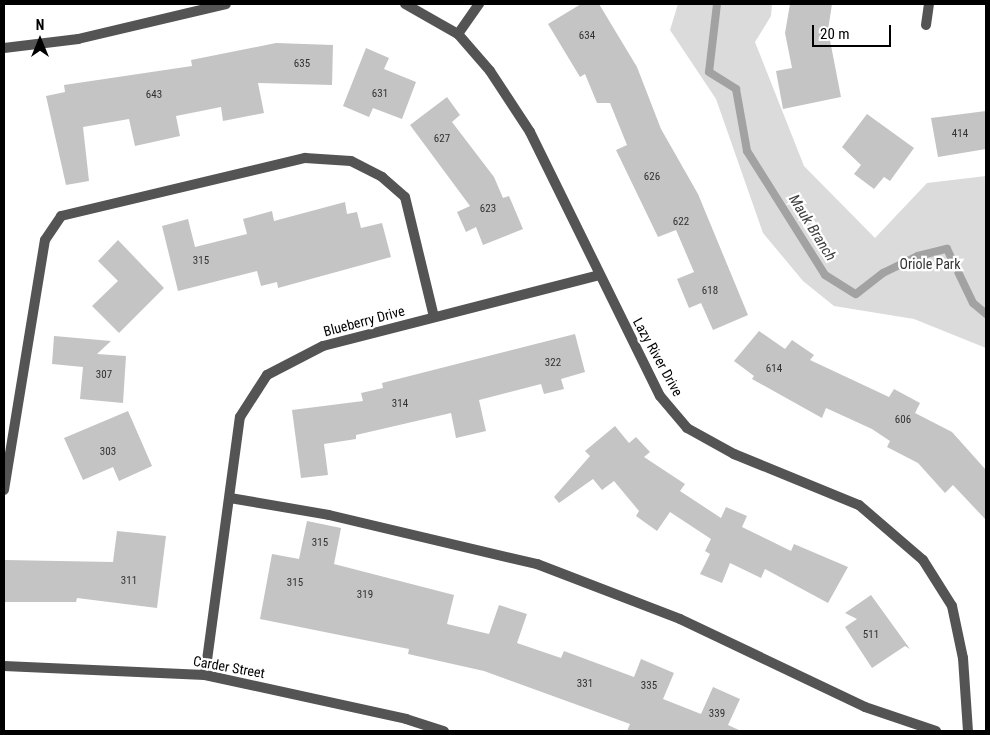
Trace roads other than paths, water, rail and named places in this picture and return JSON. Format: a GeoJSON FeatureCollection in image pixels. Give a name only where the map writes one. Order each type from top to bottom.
{"type":"FeatureCollection","features":[{"type":"Feature","properties":{"kind":"street"},"geometry":{"type":"LineString","coordinates":[[4,48],[78,39],[226,4]]}},
{"type":"Feature","properties":{"kind":"street","name":"Lazy River Drive"},"geometry":{"type":"LineString","coordinates":[[405,4],[458,34],[490,71],[530,132],[660,396],[687,428],[734,454],[860,504],[923,560],[952,606],[963,658],[968,731]]}},
{"type":"Feature","properties":{"kind":"street"},"geometry":{"type":"LineString","coordinates":[[458,34],[479,4]]}},
{"type":"Feature","properties":{"kind":"street"},"geometry":{"type":"LineString","coordinates":[[926,25],[929,4]]}},
{"type":"Feature","properties":{"kind":"street"},"geometry":{"type":"LineString","coordinates":[[4,490],[45,240],[61,216],[305,158],[350,161],[382,178],[404,197],[434,317]]}},
{"type":"Feature","properties":{"kind":"street","name":"Blueberry Drive"},"geometry":{"type":"LineString","coordinates":[[205,675],[240,417],[267,375],[323,346],[599,274]]}},
{"type":"Feature","properties":{"kind":"street"},"geometry":{"type":"LineString","coordinates":[[230,498],[329,515],[537,564],[680,619],[865,706],[936,731]]}},
{"type":"Feature","properties":{"kind":"street","name":"Carder Street"},"geometry":{"type":"LineString","coordinates":[[4,666],[205,675],[406,719],[444,731]]}},
{"type":"Feature","properties":{"kind":"waterway","name":"Mauk Branch"},"geometry":{"type":"LineString","coordinates":[[717,4],[709,72],[736,89],[747,151],[825,275],[856,294],[883,273],[918,256],[947,249],[973,303],[986,314]]}},
{"type":"Feature","properties":{"kind":"park label","name":"Oriole Park"},"geometry":{"type":"Point","coordinates":[930,264]}}]}
